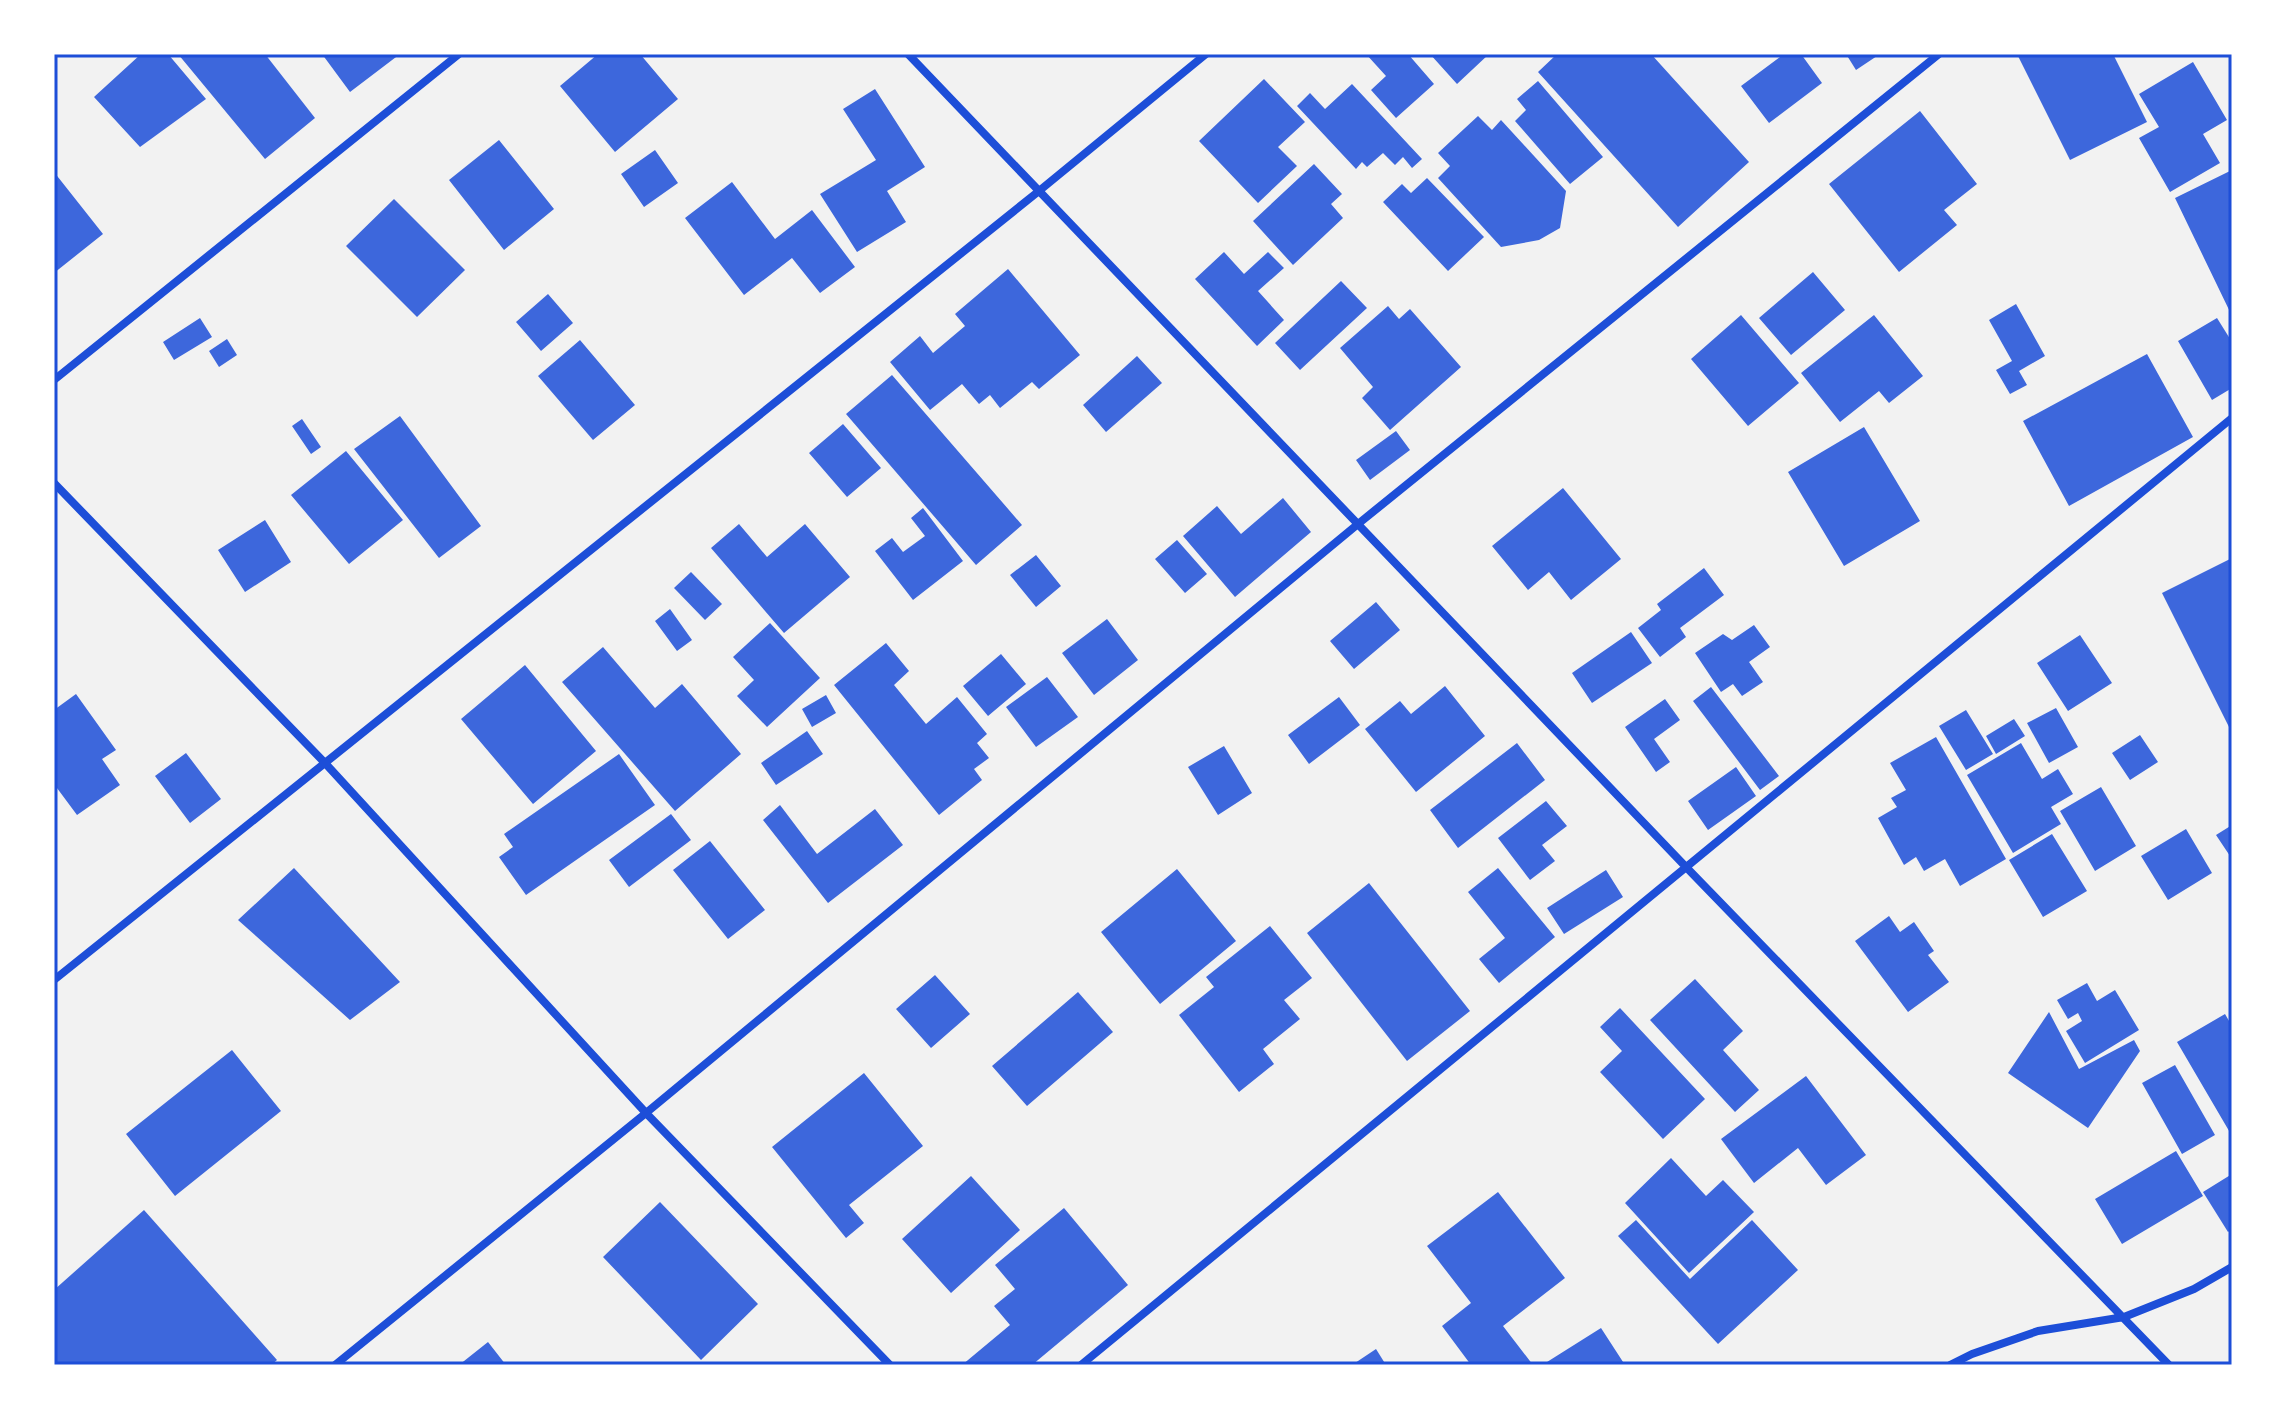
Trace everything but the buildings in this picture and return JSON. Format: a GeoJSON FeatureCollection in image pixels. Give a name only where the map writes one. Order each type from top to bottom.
{"type":"FeatureCollection","features":[{"type":"Feature","properties":{"kind":"street"},"geometry":{"type":"LineString","coordinates":[[54,380],[459,54]]}},
{"type":"Feature","properties":{"kind":"street"},"geometry":{"type":"LineString","coordinates":[[908,54],[1686,867],[2169,1365]]}},
{"type":"Feature","properties":{"kind":"street"},"geometry":{"type":"LineString","coordinates":[[54,980],[1206,54]]}},
{"type":"Feature","properties":{"kind":"street"},"geometry":{"type":"LineString","coordinates":[[335,1365],[646,1113],[1358,524],[1939,54]]}},
{"type":"Feature","properties":{"kind":"street"},"geometry":{"type":"LineString","coordinates":[[1081,1365],[2232,418]]}},
{"type":"Feature","properties":{"kind":"street"},"geometry":{"type":"LineString","coordinates":[[54,483],[325,763],[646,1113],[890,1365]]}},
{"type":"Feature","properties":{"kind":"street"},"geometry":{"type":"LineString","coordinates":[[1950,1365],[2038,1331],[2124,1317],[2194,1289],[2232,1267]]}}]}
